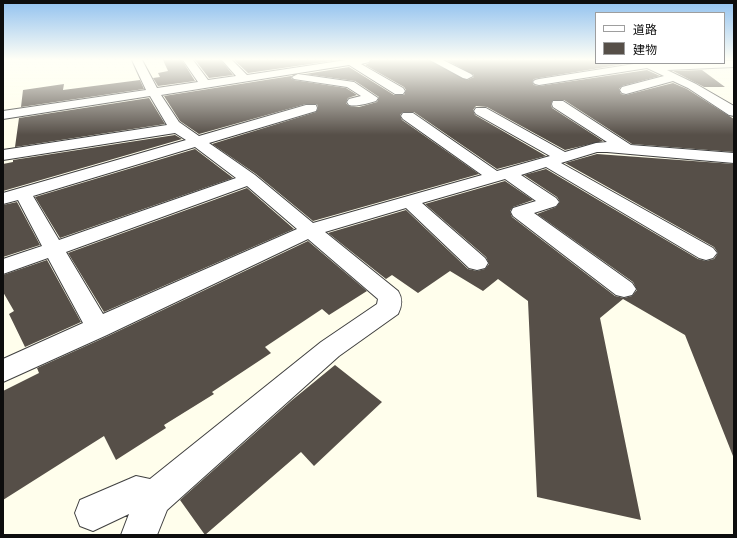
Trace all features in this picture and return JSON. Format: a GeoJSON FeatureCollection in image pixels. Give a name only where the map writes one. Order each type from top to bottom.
{"type":"FeatureCollection","features":[{"type":"Feature","properties":{"kind":"street"},"geometry":{"type":"LineString","coordinates":[[139,535],[154,498],[330,349],[389,308],[390,297],[248,179],[177,128],[150,85]]}},
{"type":"Feature","properties":{"kind":"street"},"geometry":{"type":"LineString","coordinates":[[3,116],[198,85]]}},
{"type":"Feature","properties":{"kind":"street"},"geometry":{"type":"LineString","coordinates":[[352,85],[372,98],[353,102]]}},
{"type":"Feature","properties":{"kind":"street"},"geometry":{"type":"LineString","coordinates":[[391,85],[399,91]]}},
{"type":"Feature","properties":{"kind":"street"},"geometry":{"type":"LineString","coordinates":[[626,90],[644,85]]}},
{"type":"Feature","properties":{"kind":"street"},"geometry":{"type":"LineString","coordinates":[[689,85],[716,99],[734,112]]}},
{"type":"Feature","properties":{"kind":"street"},"geometry":{"type":"LineString","coordinates":[[716,99],[734,99]]}},
{"type":"Feature","properties":{"kind":"street"},"geometry":{"type":"LineString","coordinates":[[558,104],[627,149]]}},
{"type":"Feature","properties":{"kind":"street"},"geometry":{"type":"LineString","coordinates":[[3,199],[311,108]]}},
{"type":"Feature","properties":{"kind":"street"},"geometry":{"type":"LineString","coordinates":[[482,111],[556,160],[706,253]]}},
{"type":"Feature","properties":{"kind":"street"},"geometry":{"type":"LineString","coordinates":[[496,120],[514,115]]}},
{"type":"Feature","properties":{"kind":"street"},"geometry":{"type":"LineString","coordinates":[[408,116],[501,175],[550,202],[520,212],[624,289]]}},
{"type":"Feature","properties":{"kind":"street"},"geometry":{"type":"LineString","coordinates":[[3,154],[177,128]]}},
{"type":"Feature","properties":{"kind":"street"},"geometry":{"type":"LineString","coordinates":[[3,371],[311,230],[409,201],[596,148],[627,149],[734,158]]}},
{"type":"Feature","properties":{"kind":"street"},"geometry":{"type":"LineString","coordinates":[[3,267],[248,179]]}},
{"type":"Feature","properties":{"kind":"street"},"geometry":{"type":"LineString","coordinates":[[23,193],[98,328]]}},
{"type":"Feature","properties":{"kind":"street"},"geometry":{"type":"LineString","coordinates":[[409,201],[477,263]]}},
{"type":"Feature","properties":{"kind":"street"},"geometry":{"type":"LineString","coordinates":[[93,513],[136,494],[154,498]]}},
{"type":"Feature","properties":{"kind":"building"},"geometry":{"type":"Polygon","coordinates":[[[64,85],[63,90],[101,85],[142,85],[144,89],[21,107],[23,90],[64,85]]]}},
{"type":"Feature","properties":{"kind":"building"},"geometry":{"type":"Polygon","coordinates":[[[233,85],[327,85],[346,88],[357,95],[348,98],[346,103],[349,106],[359,107],[377,102],[379,97],[361,85],[378,85],[394,95],[404,95],[406,90],[401,85],[625,85],[619,89],[621,94],[626,95],[665,85],[678,85],[687,89],[734,119],[734,152],[632,144],[564,100],[553,100],[551,104],[552,108],[603,141],[565,150],[487,107],[476,106],[473,110],[475,115],[546,156],[497,169],[414,112],[403,112],[400,115],[402,120],[479,174],[313,221],[256,174],[212,144],[316,112],[318,108],[317,104],[306,104],[199,134],[180,121],[164,96],[233,85]]]}},
{"type":"Feature","properties":{"kind":"building"},"geometry":{"type":"Polygon","coordinates":[[[700,85],[722,85],[725,87],[704,87],[700,85]]]}},
{"type":"Feature","properties":{"kind":"building"},"geometry":{"type":"Polygon","coordinates":[[[149,98],[165,124],[15,147],[19,118],[149,98]]]}},
{"type":"Feature","properties":{"kind":"building"},"geometry":{"type":"Polygon","coordinates":[[[175,135],[182,139],[3,191],[3,164],[13,162],[13,160],[175,135]]]}},
{"type":"Feature","properties":{"kind":"building"},"geometry":{"type":"Polygon","coordinates":[[[195,149],[233,178],[60,238],[35,197],[195,149]]]}},
{"type":"Feature","properties":{"kind":"building"},"geometry":{"type":"Polygon","coordinates":[[[597,154],[734,164],[733,456],[685,335],[623,299],[600,318],[641,520],[537,497],[528,301],[498,279],[483,291],[450,271],[418,293],[392,275],[386,279],[328,233],[406,210],[468,269],[477,271],[485,269],[489,264],[486,257],[425,204],[505,181],[533,200],[513,207],[510,211],[512,217],[615,296],[624,298],[632,296],[637,290],[633,282],[537,214],[556,207],[560,202],[557,197],[524,175],[546,169],[698,259],[706,261],[714,259],[718,253],[714,247],[565,163],[597,154]]]}},
{"type":"Feature","properties":{"kind":"building"},"geometry":{"type":"Polygon","coordinates":[[[247,188],[294,229],[104,312],[68,253],[247,188]]]}},
{"type":"Feature","properties":{"kind":"building"},"geometry":{"type":"Polygon","coordinates":[[[17,202],[40,245],[3,257],[3,205],[17,202]]]}},
{"type":"Feature","properties":{"kind":"building"},"geometry":{"type":"Polygon","coordinates":[[[308,241],[367,291],[329,315],[322,309],[265,347],[271,353],[212,392],[214,394],[164,425],[166,428],[116,460],[104,436],[3,500],[3,391],[39,373],[37,368],[308,241]]]}},
{"type":"Feature","properties":{"kind":"building"},"geometry":{"type":"Polygon","coordinates":[[[47,260],[81,322],[25,347],[9,314],[14,311],[3,292],[3,275],[47,260]]]}},
{"type":"Feature","properties":{"kind":"building"},"geometry":{"type":"Polygon","coordinates":[[[335,365],[382,402],[314,466],[301,452],[205,535],[180,500],[291,401],[335,365]]]}}]}
